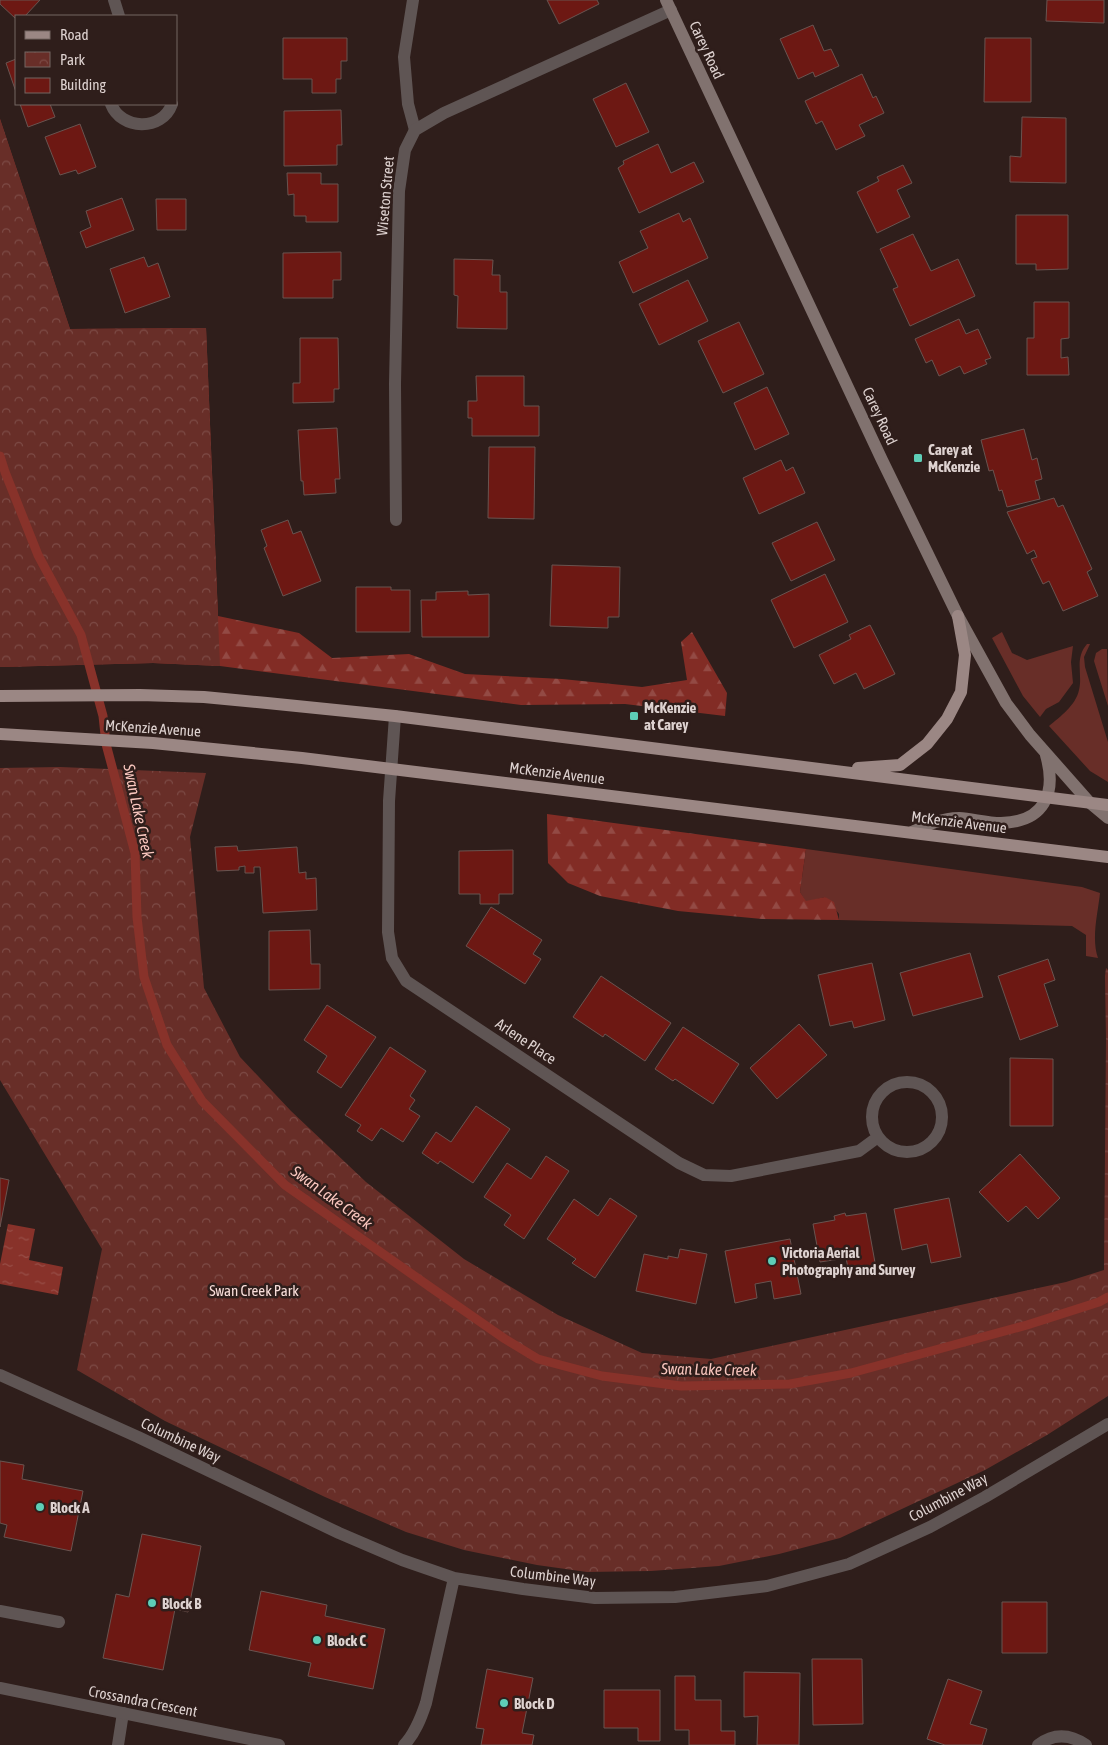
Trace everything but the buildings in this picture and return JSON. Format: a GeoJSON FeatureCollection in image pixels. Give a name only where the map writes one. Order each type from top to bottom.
{"type":"FeatureCollection","features":[{"type":"Feature","properties":{"kind":"main road"},"geometry":{"type":"LineString","coordinates":[[834,770],[900,765],[927,744],[947,719],[961,692],[965,655],[958,616]]}},
{"type":"Feature","properties":{"kind":"main road","name":"McKenzie Avenue"},"geometry":{"type":"LineString","coordinates":[[0,696],[140,695],[204,697],[395,716],[1108,805]]}},
{"type":"Feature","properties":{"kind":"main road","name":"McKenzie Avenue"},"geometry":{"type":"LineString","coordinates":[[0,734],[153,743],[292,757],[1108,857]]}},
{"type":"Feature","properties":{"kind":"street"},"geometry":{"type":"LineString","coordinates":[[114,0],[119,15]]}},
{"type":"Feature","properties":{"kind":"street"},"geometry":{"type":"LineString","coordinates":[[413,0],[404,57],[408,104],[415,130],[444,113],[669,5]]}},
{"type":"Feature","properties":{"kind":"street","name":"Carey Road"},"geometry":{"type":"LineString","coordinates":[[669,5],[882,460],[958,616],[1006,703],[1030,735],[1090,803],[1108,818]]}},
{"type":"Feature","properties":{"kind":"street"},"geometry":{"type":"LineString","coordinates":[[111,105],[114,111],[126,122],[142,125],[158,121],[172,105]]}},
{"type":"Feature","properties":{"kind":"street","name":"Wiseton Street"},"geometry":{"type":"LineString","coordinates":[[396,520],[396,335],[399,191],[404,150],[415,130]]}},
{"type":"Feature","properties":{"kind":"street","name":"Arlene Place"},"geometry":{"type":"LineString","coordinates":[[395,716],[389,801],[388,932],[392,958],[406,981],[679,1163],[704,1175],[731,1176],[859,1151],[878,1137]]}},
{"type":"Feature","properties":{"kind":"street"},"geometry":{"type":"LineString","coordinates":[[912,832],[933,822],[958,818],[999,823],[1016,822],[1031,817],[1047,798],[1050,789],[1051,771],[1046,753]]}},
{"type":"Feature","properties":{"kind":"street"},"geometry":{"type":"LineString","coordinates":[[908,1082],[922,1086],[935,1096],[941,1109],[941,1125],[934,1139],[922,1149],[906,1152],[890,1148],[878,1137],[872,1123],[873,1108],[880,1094],[892,1085],[908,1082]]}},
{"type":"Feature","properties":{"kind":"street","name":"Columbine Way"},"geometry":{"type":"LineString","coordinates":[[0,1375],[402,1560],[454,1578],[595,1598],[675,1597],[767,1586],[848,1564],[930,1527],[985,1497],[1108,1424]]}},
{"type":"Feature","properties":{"kind":"street"},"geometry":{"type":"LineString","coordinates":[[404,1745],[420,1721],[426,1703],[454,1578]]}},
{"type":"Feature","properties":{"kind":"street"},"geometry":{"type":"LineString","coordinates":[[0,1611],[59,1622]]}},
{"type":"Feature","properties":{"kind":"street","name":"Crossandra Crescent"},"geometry":{"type":"LineString","coordinates":[[0,1688],[279,1745]]}},
{"type":"Feature","properties":{"kind":"street"},"geometry":{"type":"LineString","coordinates":[[118,1745],[124,1713]]}},
{"type":"Feature","properties":{"kind":"street"},"geometry":{"type":"LineString","coordinates":[[1038,1745],[1054,1736],[1065,1736],[1076,1739],[1086,1745]]}},
{"type":"Feature","properties":{"kind":"green space"},"geometry":{"type":"Polygon","coordinates":[[[0,119],[70,329],[206,328],[218,616],[299,633],[332,658],[409,654],[465,674],[562,679],[642,687],[687,680],[681,642],[692,632],[727,693],[725,716],[625,704],[521,705],[220,666],[153,663],[0,667],[0,119]]]}},
{"type":"Feature","properties":{"kind":"green space"},"geometry":{"type":"Polygon","coordinates":[[[0,119],[70,329],[206,328],[220,666],[153,663],[0,667],[0,119]]]}},
{"type":"Feature","properties":{"kind":"green space"},"geometry":{"type":"Polygon","coordinates":[[[1002,632],[1012,653],[1027,660],[1073,646],[1071,662],[1073,683],[1059,702],[1046,709],[1040,717],[1023,696],[992,638],[1002,632]]]}},
{"type":"Feature","properties":{"kind":"green space"},"geometry":{"type":"Polygon","coordinates":[[[1087,644],[1090,644],[1084,657],[1085,667],[1108,742],[1108,782],[1090,771],[1049,726],[1075,701],[1080,684],[1081,655],[1087,644]]]}},
{"type":"Feature","properties":{"kind":"green space"},"geometry":{"type":"Polygon","coordinates":[[[1102,649],[1107,649],[1108,706],[1094,661],[1096,653],[1102,649]]]}},
{"type":"Feature","properties":{"kind":"green space","name":"Swan Creek Park"},"geometry":{"type":"Polygon","coordinates":[[[60,767],[206,773],[190,837],[204,988],[240,1057],[291,1111],[366,1182],[464,1259],[558,1315],[642,1353],[711,1359],[1066,1282],[1104,1270],[1106,968],[1108,970],[1108,1396],[1047,1435],[985,1470],[840,1538],[779,1554],[719,1566],[651,1571],[587,1572],[537,1565],[464,1550],[406,1532],[325,1497],[165,1421],[77,1370],[102,1249],[0,1080],[0,768],[60,767]]]}},
{"type":"Feature","properties":{"kind":"green space"},"geometry":{"type":"Polygon","coordinates":[[[547,814],[806,849],[800,892],[806,901],[825,897],[834,902],[839,920],[762,919],[678,911],[600,896],[568,883],[548,863],[547,814]]]}},
{"type":"Feature","properties":{"kind":"green space"},"geometry":{"type":"Polygon","coordinates":[[[806,849],[1082,887],[1100,893],[1095,934],[1098,958],[1086,956],[1086,935],[1072,926],[839,920],[839,914],[825,897],[806,902],[800,892],[806,849]]]}},
{"type":"Feature","properties":{"kind":"water"},"geometry":{"type":"Polygon","coordinates":[[[8,1224],[35,1229],[29,1260],[63,1267],[58,1295],[0,1284],[0,1264],[8,1224]]]}},
{"type":"Feature","properties":{"kind":"waterway","name":"Swan Lake Creek"},"geometry":{"type":"LineString","coordinates":[[0,456],[38,555],[81,635],[103,716],[106,744],[135,853],[137,917],[144,977],[167,1045],[202,1101],[285,1185],[505,1339],[538,1359],[602,1376],[681,1386],[790,1384],[851,1373],[1027,1325],[1099,1302],[1108,1297]]}},
{"type":"Feature","properties":{"kind":"place","name":"Carey at McKenzie"},"geometry":{"type":"Point","coordinates":[918,458]}},
{"type":"Feature","properties":{"kind":"place","name":"McKenzie at Carey"},"geometry":{"type":"Point","coordinates":[634,716]}},
{"type":"Feature","properties":{"kind":"place","name":"Victoria Aerial Photography and Survey"},"geometry":{"type":"Point","coordinates":[772,1261]}},
{"type":"Feature","properties":{"kind":"place","name":"Block A"},"geometry":{"type":"Point","coordinates":[40,1507]}},
{"type":"Feature","properties":{"kind":"place","name":"Block B"},"geometry":{"type":"Point","coordinates":[152,1603]}},
{"type":"Feature","properties":{"kind":"place","name":"Block C"},"geometry":{"type":"Point","coordinates":[317,1640]}},
{"type":"Feature","properties":{"kind":"place","name":"Block D"},"geometry":{"type":"Point","coordinates":[504,1703]}}]}
